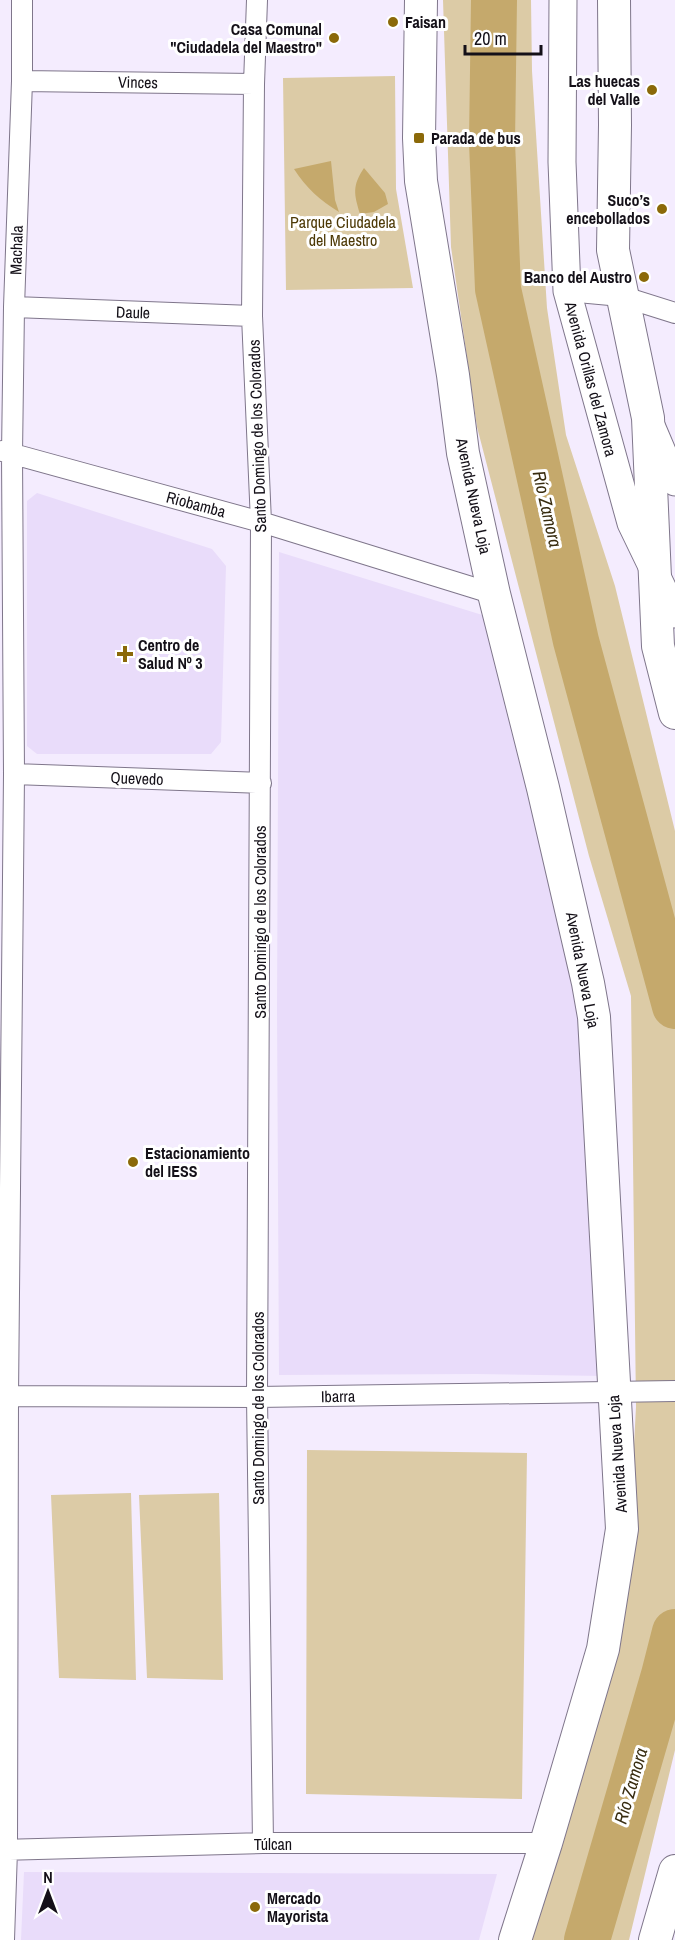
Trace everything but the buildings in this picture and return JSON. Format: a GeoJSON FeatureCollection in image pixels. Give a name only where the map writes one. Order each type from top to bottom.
{"type":"FeatureCollection","features":[{"type":"Feature","properties":{"kind":"main road","name":"Avenida Nueva Loja"},"geometry":{"type":"LineString","coordinates":[[421,0],[418,138],[421,181],[453,375],[463,453],[494,594],[546,800],[594,1017],[606,1218],[627,1391],[622,1529],[603,1649],[546,1844],[515,1940]]}},
{"type":"Feature","properties":{"kind":"main road","name":"Avenida Orillas del Zamora"},"geometry":{"type":"LineString","coordinates":[[563,0],[562,162],[567,291],[631,523],[653,570]]}},
{"type":"Feature","properties":{"kind":"main road","name":"Avenida Orillas del Zamora"},"geometry":{"type":"LineString","coordinates":[[614,0],[613,250],[648,418],[658,646],[675,713]]}},
{"type":"Feature","properties":{"kind":"main road"},"geometry":{"type":"LineString","coordinates":[[648,418],[675,482]]}},
{"type":"Feature","properties":{"kind":"main road"},"geometry":{"type":"LineString","coordinates":[[653,570],[675,614]]}},
{"type":"Feature","properties":{"kind":"main road"},"geometry":{"type":"LineString","coordinates":[[655,1940],[675,1871]]}},
{"type":"Feature","properties":{"kind":"street","name":"Machala"},"geometry":{"type":"LineString","coordinates":[[4,1940],[4,1396],[14,774],[6,452],[14,308],[22,81],[22,0]]}},
{"type":"Feature","properties":{"kind":"street","name":"Santo Domingo de los Colorados"},"geometry":{"type":"LineString","coordinates":[[257,0],[252,316],[261,522],[257,1397],[263,1844]]}},
{"type":"Feature","properties":{"kind":"street","name":"Vinces"},"geometry":{"type":"LineString","coordinates":[[22,81],[254,84]]}},
{"type":"Feature","properties":{"kind":"street"},"geometry":{"type":"LineString","coordinates":[[567,291],[621,296],[675,313]]}},
{"type":"Feature","properties":{"kind":"street","name":"Daule"},"geometry":{"type":"LineString","coordinates":[[14,308],[252,316]]}},
{"type":"Feature","properties":{"kind":"street","name":"Riobamba"},"geometry":{"type":"LineString","coordinates":[[6,452],[261,522],[494,594]]}},
{"type":"Feature","properties":{"kind":"street","name":"Quevedo"},"geometry":{"type":"LineString","coordinates":[[14,774],[261,783]]}},
{"type":"Feature","properties":{"kind":"street","name":"Ibarra"},"geometry":{"type":"LineString","coordinates":[[4,1396],[257,1397],[675,1391]]}},
{"type":"Feature","properties":{"kind":"street","name":"Túlcan"},"geometry":{"type":"LineString","coordinates":[[3,1850],[263,1844],[546,1844]]}},
{"type":"Feature","properties":{"kind":"street"},"geometry":{"type":"LineString","coordinates":[[668,1940],[675,1931]]}},
{"type":"Feature","properties":{"kind":"shaded area"},"geometry":{"type":"Polygon","coordinates":[[[331,161],[335,200],[339,212],[314,193],[294,169],[331,161]]]}},
{"type":"Feature","properties":{"kind":"shaded area"},"geometry":{"type":"Polygon","coordinates":[[[364,168],[385,193],[388,204],[374,212],[360,214],[355,190],[357,180],[364,168]]]}},
{"type":"Feature","properties":{"kind":"shaded area","name":"Centro de Salud Nº 3"},"geometry":{"type":"Polygon","coordinates":[[[37,493],[212,549],[226,566],[221,742],[211,754],[37,754],[27,746],[27,501],[37,493]]]}},
{"type":"Feature","properties":{"kind":"shaded area"},"geometry":{"type":"Polygon","coordinates":[[[279,552],[492,618],[580,984],[604,1376],[279,1375],[277,1009],[279,552]]]}},
{"type":"Feature","properties":{"kind":"shaded area","name":"Mercado Mayorista"},"geometry":{"type":"Polygon","coordinates":[[[24,1872],[497,1874],[479,1940],[21,1940],[24,1872]]]}},
{"type":"Feature","properties":{"kind":"green space"},"geometry":{"type":"Polygon","coordinates":[[[443,0],[531,0],[532,71],[547,308],[566,435],[615,586],[675,831],[675,1750],[629,1940],[522,1940],[627,1579],[636,1407],[631,996],[589,856],[477,427],[451,247],[443,0]]]}},
{"type":"Feature","properties":{"kind":"green space","name":"Parque Ciudadela del Maestro"},"geometry":{"type":"Polygon","coordinates":[[[395,76],[396,189],[413,288],[286,290],[283,78],[395,76]]]}},
{"type":"Feature","properties":{"kind":"green space"},"geometry":{"type":"Polygon","coordinates":[[[307,1450],[527,1453],[522,1799],[306,1794],[307,1450]]]}},
{"type":"Feature","properties":{"kind":"green space"},"geometry":{"type":"Polygon","coordinates":[[[131,1493],[136,1680],[59,1678],[51,1495],[131,1493]]]}},
{"type":"Feature","properties":{"kind":"green space"},"geometry":{"type":"Polygon","coordinates":[[[219,1493],[223,1680],[147,1678],[139,1495],[219,1493]]]}},
{"type":"Feature","properties":{"kind":"waterway","name":"Río Zamora"},"geometry":{"type":"LineString","coordinates":[[494,0],[492,142],[498,289],[576,641],[675,1006]]}},
{"type":"Feature","properties":{"kind":"waterway","name":"Río Zamora"},"geometry":{"type":"LineString","coordinates":[[587,1940],[675,1632]]}},
{"type":"Feature","properties":{"kind":"place","name":"Faisan"},"geometry":{"type":"Point","coordinates":[393,22]}},
{"type":"Feature","properties":{"kind":"place","name":"Casa Comunal \"Ciudadela del Maestro\""},"geometry":{"type":"Point","coordinates":[334,38]}},
{"type":"Feature","properties":{"kind":"place","name":"Las huecas del Valle"},"geometry":{"type":"Point","coordinates":[652,90]}},
{"type":"Feature","properties":{"kind":"place","name":"Parada de bus"},"geometry":{"type":"Point","coordinates":[419,138]}},
{"type":"Feature","properties":{"kind":"place","name":"Suco’s encebollados"},"geometry":{"type":"Point","coordinates":[662,209]}},
{"type":"Feature","properties":{"kind":"place","name":"Banco del Austro"},"geometry":{"type":"Point","coordinates":[644,277]}},
{"type":"Feature","properties":{"kind":"place","name":"Centro de Salud Nº 3"},"geometry":{"type":"Point","coordinates":[125,654]}},
{"type":"Feature","properties":{"kind":"place","name":"Estacionamiento del IESS"},"geometry":{"type":"Point","coordinates":[133,1162]}},
{"type":"Feature","properties":{"kind":"place","name":"Mercado Mayorista"},"geometry":{"type":"Point","coordinates":[255,1907]}}]}
